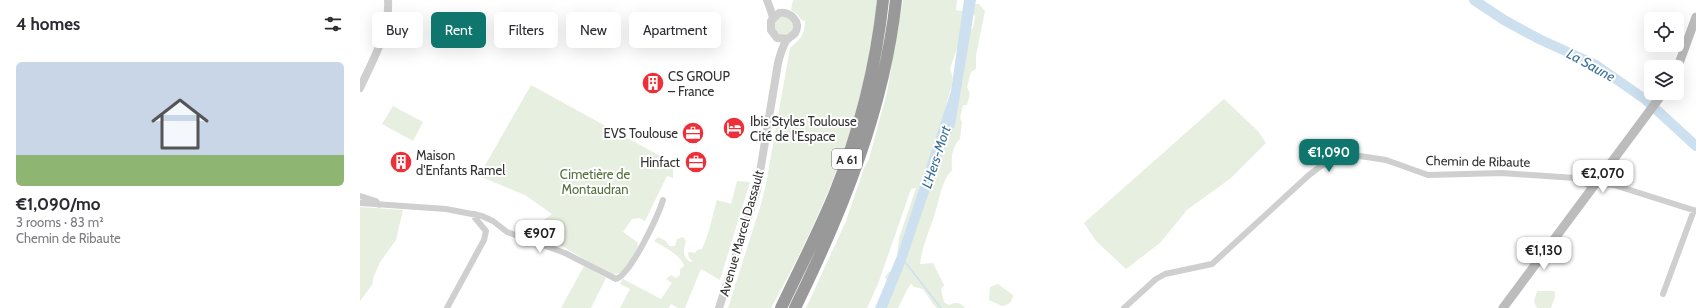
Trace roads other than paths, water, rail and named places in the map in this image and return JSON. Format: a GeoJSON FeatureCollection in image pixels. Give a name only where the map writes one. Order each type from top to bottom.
{"type":"FeatureCollection","features":[{"type":"Feature","properties":{"kind":"highway","name":"A 61"},"geometry":{"type":"LineString","coordinates":[[781,308],[826,212],[852,143],[869,80],[883,0]]}},
{"type":"Feature","properties":{"kind":"highway","name":"A 61"},"geometry":{"type":"LineString","coordinates":[[795,308],[839,214],[868,133],[885,69],[896,0]]}},
{"type":"Feature","properties":{"kind":"highway"},"geometry":{"type":"LineString","coordinates":[[799,308],[809,280]]}},
{"type":"Feature","properties":{"kind":"main road"},"geometry":{"type":"LineString","coordinates":[[1680,60],[1696,17]]}},
{"type":"Feature","properties":{"kind":"main road"},"geometry":{"type":"LineString","coordinates":[[1503,308],[1658,100]]}},
{"type":"Feature","properties":{"kind":"street"},"geometry":{"type":"LineString","coordinates":[[360,76],[381,28],[384,0]]}},
{"type":"Feature","properties":{"kind":"street"},"geometry":{"type":"LineString","coordinates":[[360,88],[385,29],[388,15],[388,0]]}},
{"type":"Feature","properties":{"kind":"street","name":"Avenue Marcel Dassault"},"geometry":{"type":"LineString","coordinates":[[719,308],[757,190],[778,62],[777,38],[771,30],[770,26],[773,19],[767,0]]}},
{"type":"Feature","properties":{"kind":"street","name":"Avenue Marcel Dassault"},"geometry":{"type":"LineString","coordinates":[[771,0],[783,13],[791,15],[797,26],[794,34],[788,39],[778,62]]}},
{"type":"Feature","properties":{"kind":"street"},"geometry":{"type":"LineString","coordinates":[[773,19],[776,15],[783,13]]}},
{"type":"Feature","properties":{"kind":"street"},"geometry":{"type":"LineString","coordinates":[[777,38],[788,39]]}},
{"type":"Feature","properties":{"kind":"street","name":"Chemin de Ribaute"},"geometry":{"type":"LineString","coordinates":[[1124,308],[1156,279],[1165,274],[1212,264],[1309,175],[1322,166],[1341,158],[1360,156],[1374,158],[1428,175],[1502,173],[1598,181]]}},
{"type":"Feature","properties":{"kind":"street","name":"Chemin de Ribaute"},"geometry":{"type":"LineString","coordinates":[[1575,178],[1592,177],[1598,181]]}},
{"type":"Feature","properties":{"kind":"street"},"geometry":{"type":"LineString","coordinates":[[1598,181],[1695,210],[1663,294]]}},
{"type":"Feature","properties":{"kind":"street"},"geometry":{"type":"LineString","coordinates":[[1598,181],[1614,185]]}},
{"type":"Feature","properties":{"kind":"street"},"geometry":{"type":"LineString","coordinates":[[360,196],[376,201],[379,205]]}},
{"type":"Feature","properties":{"kind":"street"},"geometry":{"type":"LineString","coordinates":[[360,203],[446,209],[475,214],[492,222],[507,232],[565,253],[616,279],[622,276],[633,261],[663,200]]}},
{"type":"Feature","properties":{"kind":"street"},"geometry":{"type":"LineString","coordinates":[[447,308],[484,240],[486,231],[475,218],[475,214]]}},
{"type":"Feature","properties":{"kind":"water","name":"L'Hers-Mort"},"geometry":{"type":"Polygon","coordinates":[[[964,0],[976,0],[955,125],[939,162],[905,263],[887,308],[875,308],[897,256],[951,91],[964,0]]]}},
{"type":"Feature","properties":{"kind":"waterway","name":"La Saune"},"geometry":{"type":"LineString","coordinates":[[1474,0],[1504,20],[1539,39],[1596,65],[1646,100],[1696,146]]}},
{"type":"Feature","properties":{"kind":"waterway"},"geometry":{"type":"LineString","coordinates":[[905,262],[941,308]]}},
{"type":"Feature","properties":{"kind":"place","name":"CS GROUP – France"},"geometry":{"type":"Point","coordinates":[653,83]}},
{"type":"Feature","properties":{"kind":"place","name":"Ibis Styles Toulouse Cité de l'Espace"},"geometry":{"type":"Point","coordinates":[734,128]}},
{"type":"Feature","properties":{"kind":"place","name":"EVS Toulouse"},"geometry":{"type":"Point","coordinates":[693,133]}},
{"type":"Feature","properties":{"kind":"place","name":"Maison d'Enfants Ramel"},"geometry":{"type":"Point","coordinates":[401,162]}},
{"type":"Feature","properties":{"kind":"place","name":"Hinfact"},"geometry":{"type":"Point","coordinates":[696,162]}},
{"type":"Feature","properties":{"kind":"park label","name":"Cimetière de Montaudran"},"geometry":{"type":"Point","coordinates":[595,182]}}]}
